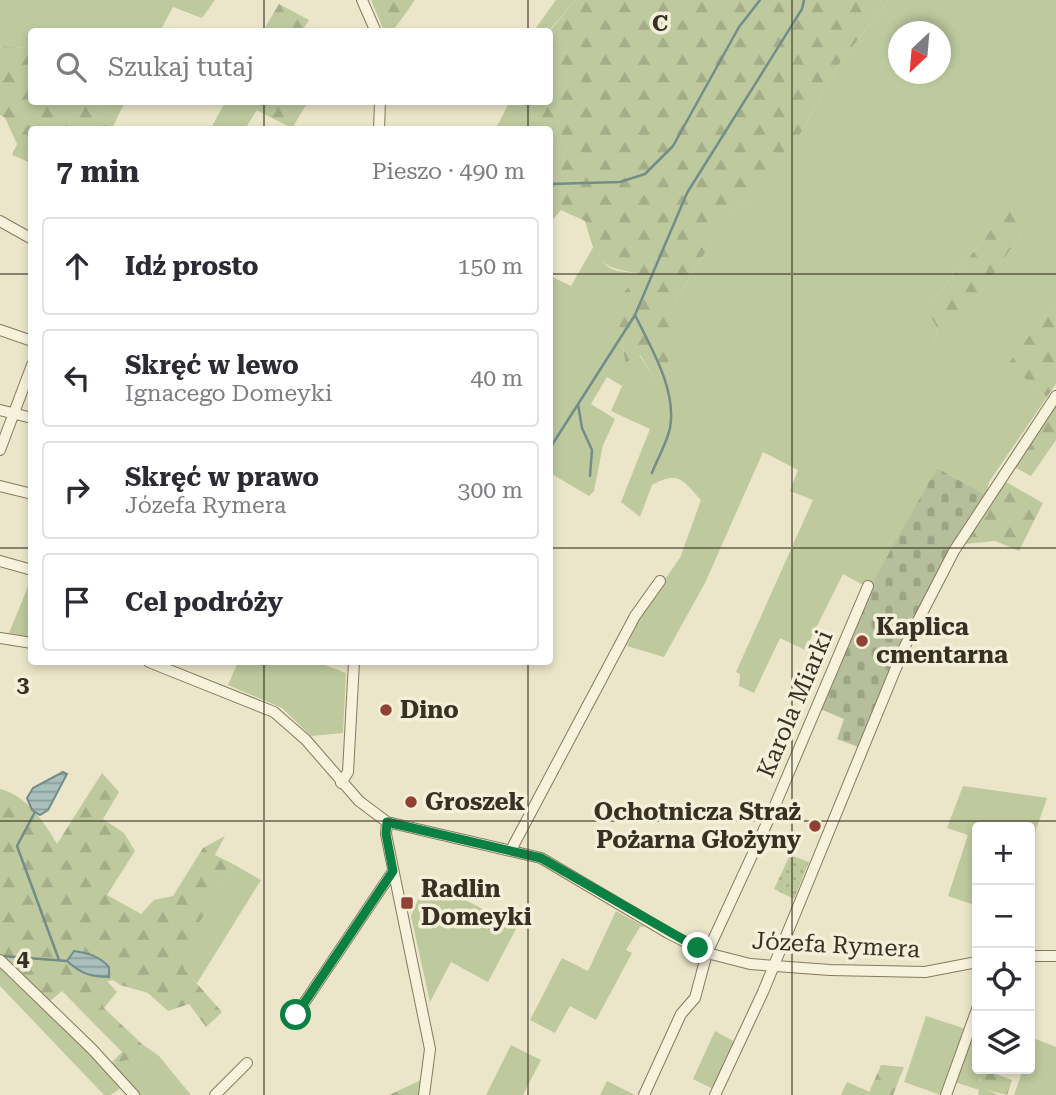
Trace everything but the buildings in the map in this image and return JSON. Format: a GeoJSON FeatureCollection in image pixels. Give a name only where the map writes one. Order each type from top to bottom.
{"type":"FeatureCollection","features":[{"type":"Feature","properties":{"kind":"street"},"geometry":{"type":"LineString","coordinates":[[362,0],[374,28]]}},
{"type":"Feature","properties":{"kind":"street"},"geometry":{"type":"LineString","coordinates":[[379,126],[380,105]]}},
{"type":"Feature","properties":{"kind":"street"},"geometry":{"type":"LineString","coordinates":[[0,221],[28,237]]}},
{"type":"Feature","properties":{"kind":"street"},"geometry":{"type":"LineString","coordinates":[[0,330],[28,340]]}},
{"type":"Feature","properties":{"kind":"street"},"geometry":{"type":"LineString","coordinates":[[0,450],[28,375]]}},
{"type":"Feature","properties":{"kind":"street"},"geometry":{"type":"LineString","coordinates":[[715,1095],[774,967],[917,622],[954,551],[1056,396]]}},
{"type":"Feature","properties":{"kind":"street"},"geometry":{"type":"LineString","coordinates":[[0,410],[28,417]]}},
{"type":"Feature","properties":{"kind":"street"},"geometry":{"type":"LineString","coordinates":[[0,486],[28,493]]}},
{"type":"Feature","properties":{"kind":"street"},"geometry":{"type":"LineString","coordinates":[[0,561],[28,569]]}},
{"type":"Feature","properties":{"kind":"street"},"geometry":{"type":"LineString","coordinates":[[511,850],[635,616],[660,581]]}},
{"type":"Feature","properties":{"kind":"street","name":"Karola Miarki"},"geometry":{"type":"LineString","coordinates":[[644,1095],[681,1014],[695,998],[707,953],[773,810],[868,586]]}},
{"type":"Feature","properties":{"kind":"street"},"geometry":{"type":"LineString","coordinates":[[0,638],[28,642]]}},
{"type":"Feature","properties":{"kind":"street","name":"Józefa Rymera"},"geometry":{"type":"LineString","coordinates":[[156,665],[274,712],[306,740],[359,802],[387,822],[418,832],[541,858],[707,953],[774,967],[925,972],[972,963]]}},
{"type":"Feature","properties":{"kind":"street"},"geometry":{"type":"LineString","coordinates":[[341,783],[348,772],[354,665]]}},
{"type":"Feature","properties":{"kind":"street"},"geometry":{"type":"LineString","coordinates":[[330,770],[350,752]]}},
{"type":"Feature","properties":{"kind":"street"},"geometry":{"type":"LineString","coordinates":[[387,822],[386,834],[393,871],[430,1049],[424,1095]]}},
{"type":"Feature","properties":{"kind":"street"},"geometry":{"type":"LineString","coordinates":[[296,1015],[393,871]]}},
{"type":"Feature","properties":{"kind":"street"},"geometry":{"type":"LineString","coordinates":[[1035,956],[1056,956]]}},
{"type":"Feature","properties":{"kind":"street"},"geometry":{"type":"LineString","coordinates":[[0,960],[92,1049],[134,1095]]}},
{"type":"Feature","properties":{"kind":"street"},"geometry":{"type":"LineString","coordinates":[[946,1095],[976,1011]]}},
{"type":"Feature","properties":{"kind":"street"},"geometry":{"type":"LineString","coordinates":[[215,1095],[247,1063]]}},
{"type":"Feature","properties":{"kind":"green space"},"geometry":{"type":"Polygon","coordinates":[[[0,0],[215,0],[202,18],[173,7],[162,28],[28,28],[28,51],[26,48],[0,46],[0,0]]]}},
{"type":"Feature","properties":{"kind":"green space"},"geometry":{"type":"Polygon","coordinates":[[[371,0],[415,0],[395,28],[383,28],[371,0]]]}},
{"type":"Feature","properties":{"kind":"green space"},"geometry":{"type":"Polygon","coordinates":[[[556,0],[575,0],[552,28],[536,28],[556,0]]]}},
{"type":"Feature","properties":{"kind":"green space"},"geometry":{"type":"Polygon","coordinates":[[[575,0],[889,0],[841,61],[786,159],[747,202],[716,222],[715,237],[671,307],[678,327],[661,389],[640,355],[625,363],[621,328],[608,315],[638,273],[614,268],[601,259],[592,244],[585,221],[561,210],[553,219],[553,126],[528,126],[534,114],[534,105],[553,105],[552,28],[575,0]]]}},
{"type":"Feature","properties":{"kind":"green space"},"geometry":{"type":"Polygon","coordinates":[[[889,0],[1056,0],[1056,301],[1009,364],[1047,397],[989,482],[986,495],[937,468],[872,590],[843,574],[805,650],[780,638],[754,693],[739,686],[740,674],[736,672],[813,500],[790,491],[798,470],[763,452],[705,583],[664,657],[627,646],[641,613],[680,558],[701,500],[680,479],[668,478],[652,485],[640,517],[621,502],[650,429],[611,411],[622,386],[607,377],[591,404],[615,419],[603,445],[594,491],[589,496],[553,475],[553,277],[571,286],[594,246],[610,268],[638,273],[621,328],[625,363],[639,355],[661,388],[671,307],[715,237],[715,222],[747,202],[800,134],[841,61],[889,0]],[[1011,200],[986,237],[933,300],[938,329],[932,343],[938,351],[1022,233],[1011,200]]]}},
{"type":"Feature","properties":{"kind":"green space"},"geometry":{"type":"Polygon","coordinates":[[[279,4],[309,20],[304,28],[265,28],[279,4]]]}},
{"type":"Feature","properties":{"kind":"green space"},"geometry":{"type":"Polygon","coordinates":[[[0,46],[28,50],[28,105],[99,105],[118,116],[113,126],[28,126],[28,162],[12,155],[17,144],[5,118],[0,115],[0,46]]]}},
{"type":"Feature","properties":{"kind":"green space"},"geometry":{"type":"Polygon","coordinates":[[[99,105],[124,105],[118,116],[99,105]]]}},
{"type":"Feature","properties":{"kind":"green space"},"geometry":{"type":"Polygon","coordinates":[[[223,105],[260,105],[247,126],[212,126],[223,105]]]}},
{"type":"Feature","properties":{"kind":"green space"},"geometry":{"type":"Polygon","coordinates":[[[260,105],[306,105],[293,126],[256,110],[260,105]]]}},
{"type":"Feature","properties":{"kind":"green space"},"geometry":{"type":"Polygon","coordinates":[[[508,105],[534,105],[534,114],[528,126],[497,126],[508,105]]]}},
{"type":"Feature","properties":{"kind":"green space"},"geometry":{"type":"Polygon","coordinates":[[[1011,199],[1029,219],[1022,233],[938,352],[932,343],[938,329],[930,315],[933,300],[986,237],[1011,199]]]}},
{"type":"Feature","properties":{"kind":"green space"},"geometry":{"type":"Polygon","coordinates":[[[1056,301],[1056,384],[1047,397],[1008,364],[1056,301]]]}},
{"type":"Feature","properties":{"kind":"green space"},"geometry":{"type":"Polygon","coordinates":[[[1056,400],[1056,440],[1031,476],[1012,466],[1056,400]]]}},
{"type":"Feature","properties":{"kind":"green space"},"geometry":{"type":"Polygon","coordinates":[[[937,468],[986,495],[946,557],[861,748],[837,739],[844,719],[818,708],[878,573],[937,468]]]}},
{"type":"Feature","properties":{"kind":"green space"},"geometry":{"type":"Polygon","coordinates":[[[1006,482],[1043,503],[1019,551],[995,541],[965,544],[1006,482]]]}},
{"type":"Feature","properties":{"kind":"green space"},"geometry":{"type":"Polygon","coordinates":[[[28,586],[28,636],[9,633],[28,586]]]}},
{"type":"Feature","properties":{"kind":"green space"},"geometry":{"type":"Polygon","coordinates":[[[237,665],[325,665],[346,673],[343,733],[311,736],[282,708],[228,685],[237,665]]]}},
{"type":"Feature","properties":{"kind":"green space"},"geometry":{"type":"Polygon","coordinates":[[[102,773],[119,792],[103,819],[124,833],[135,851],[107,895],[141,914],[154,900],[173,896],[203,848],[225,836],[215,855],[233,864],[190,939],[184,969],[222,1012],[206,1027],[189,1004],[168,1011],[148,993],[120,985],[113,980],[93,985],[104,1008],[142,1044],[140,1058],[111,1063],[122,1052],[62,991],[49,1002],[0,956],[0,789],[26,803],[57,844],[102,773]]]}},
{"type":"Feature","properties":{"kind":"green space"},"geometry":{"type":"Polygon","coordinates":[[[963,786],[1047,798],[1035,833],[1035,822],[972,822],[972,904],[948,896],[968,835],[947,828],[963,786]]]}},
{"type":"Feature","properties":{"kind":"green space"},"geometry":{"type":"Polygon","coordinates":[[[790,855],[809,862],[794,899],[774,889],[790,855]]]}},
{"type":"Feature","properties":{"kind":"green space"},"geometry":{"type":"Polygon","coordinates":[[[233,864],[261,880],[197,983],[183,970],[189,939],[233,864]]]}},
{"type":"Feature","properties":{"kind":"green space"},"geometry":{"type":"Polygon","coordinates":[[[427,880],[517,927],[488,982],[451,962],[430,1002],[411,916],[427,880]]]}},
{"type":"Feature","properties":{"kind":"green space"},"geometry":{"type":"Polygon","coordinates":[[[616,911],[645,927],[640,927],[626,950],[632,953],[596,1020],[570,1006],[555,1033],[530,1020],[562,958],[588,971],[616,911]]]}},
{"type":"Feature","properties":{"kind":"green space"},"geometry":{"type":"Polygon","coordinates":[[[0,963],[122,1087],[111,1095],[104,1095],[0,986],[0,963]]]}},
{"type":"Feature","properties":{"kind":"green space"},"geometry":{"type":"Polygon","coordinates":[[[107,981],[117,992],[104,1008],[92,985],[107,981]]]}},
{"type":"Feature","properties":{"kind":"green space"},"geometry":{"type":"Polygon","coordinates":[[[926,1016],[966,1029],[941,1095],[904,1082],[926,1016]]]}},
{"type":"Feature","properties":{"kind":"green space"},"geometry":{"type":"Polygon","coordinates":[[[715,1031],[735,1042],[713,1089],[693,1079],[715,1031]]]}},
{"type":"Feature","properties":{"kind":"green space"},"geometry":{"type":"Polygon","coordinates":[[[1035,1039],[1056,1047],[1056,1095],[1014,1095],[1021,1074],[1035,1074],[1035,1039]]]}},
{"type":"Feature","properties":{"kind":"green space"},"geometry":{"type":"Polygon","coordinates":[[[969,1040],[972,1041],[972,1074],[983,1074],[979,1080],[987,1090],[999,1095],[978,1095],[979,1090],[955,1082],[969,1040]]]}},
{"type":"Feature","properties":{"kind":"green space"},"geometry":{"type":"Polygon","coordinates":[[[142,1044],[159,1056],[191,1095],[140,1095],[111,1063],[140,1058],[142,1044]]]}},
{"type":"Feature","properties":{"kind":"green space"},"geometry":{"type":"Polygon","coordinates":[[[511,1045],[541,1060],[523,1095],[486,1095],[511,1045]]]}},
{"type":"Feature","properties":{"kind":"green space"},"geometry":{"type":"Polygon","coordinates":[[[881,1065],[904,1067],[893,1095],[868,1095],[881,1065]]]}},
{"type":"Feature","properties":{"kind":"green space"},"geometry":{"type":"Polygon","coordinates":[[[996,1074],[1012,1080],[1007,1095],[987,1090],[981,1085],[980,1076],[996,1074]]]}},
{"type":"Feature","properties":{"kind":"green space"},"geometry":{"type":"Polygon","coordinates":[[[421,1080],[418,1095],[389,1095],[421,1080]]]}},
{"type":"Feature","properties":{"kind":"green space"},"geometry":{"type":"Polygon","coordinates":[[[607,1081],[635,1095],[600,1095],[607,1081]]]}},
{"type":"Feature","properties":{"kind":"green space"},"geometry":{"type":"Polygon","coordinates":[[[847,1082],[870,1092],[868,1095],[841,1095],[847,1082]]]}},
{"type":"Feature","properties":{"kind":"water"},"geometry":{"type":"Polygon","coordinates":[[[63,772],[67,774],[48,810],[40,815],[32,810],[27,798],[33,788],[63,772]]]}},
{"type":"Feature","properties":{"kind":"water"},"geometry":{"type":"Polygon","coordinates":[[[74,951],[101,960],[109,967],[109,977],[87,974],[77,969],[67,961],[74,951]]]}},
{"type":"Feature","properties":{"kind":"waterway"},"geometry":{"type":"LineString","coordinates":[[553,184],[620,182],[645,174],[673,146],[739,27],[760,0]]}},
{"type":"Feature","properties":{"kind":"waterway"},"geometry":{"type":"LineString","coordinates":[[553,443],[635,315],[687,193],[802,9],[804,0]]}},
{"type":"Feature","properties":{"kind":"waterway"},"geometry":{"type":"LineString","coordinates":[[635,315],[655,355],[670,399],[670,428],[652,473]]}},
{"type":"Feature","properties":{"kind":"waterway"},"geometry":{"type":"LineString","coordinates":[[578,404],[582,428],[592,450],[590,476]]}},
{"type":"Feature","properties":{"kind":"waterway"},"geometry":{"type":"LineString","coordinates":[[35,812],[17,846],[59,960]]}},
{"type":"Feature","properties":{"kind":"waterway"},"geometry":{"type":"LineString","coordinates":[[1,956],[67,961]]}},
{"type":"Feature","properties":{"kind":"place","name":"Kaplica cmentarna"},"geometry":{"type":"Point","coordinates":[862,641]}},
{"type":"Feature","properties":{"kind":"place","name":"Dino"},"geometry":{"type":"Point","coordinates":[386,710]}},
{"type":"Feature","properties":{"kind":"place","name":"Groszek"},"geometry":{"type":"Point","coordinates":[411,802]}},
{"type":"Feature","properties":{"kind":"place","name":"Ochotnicza Straż Pożarna Głożyny"},"geometry":{"type":"Point","coordinates":[815,826]}},
{"type":"Feature","properties":{"kind":"place","name":"Radlin Domeyki"},"geometry":{"type":"Point","coordinates":[407,903]}},
{"type":"Feature","properties":{"kind":"route"},"geometry":{"type":"LineString","coordinates":[[296,1015],[393,871],[386,834],[387,822],[418,832],[541,858],[651,924],[698,948]]}}]}
